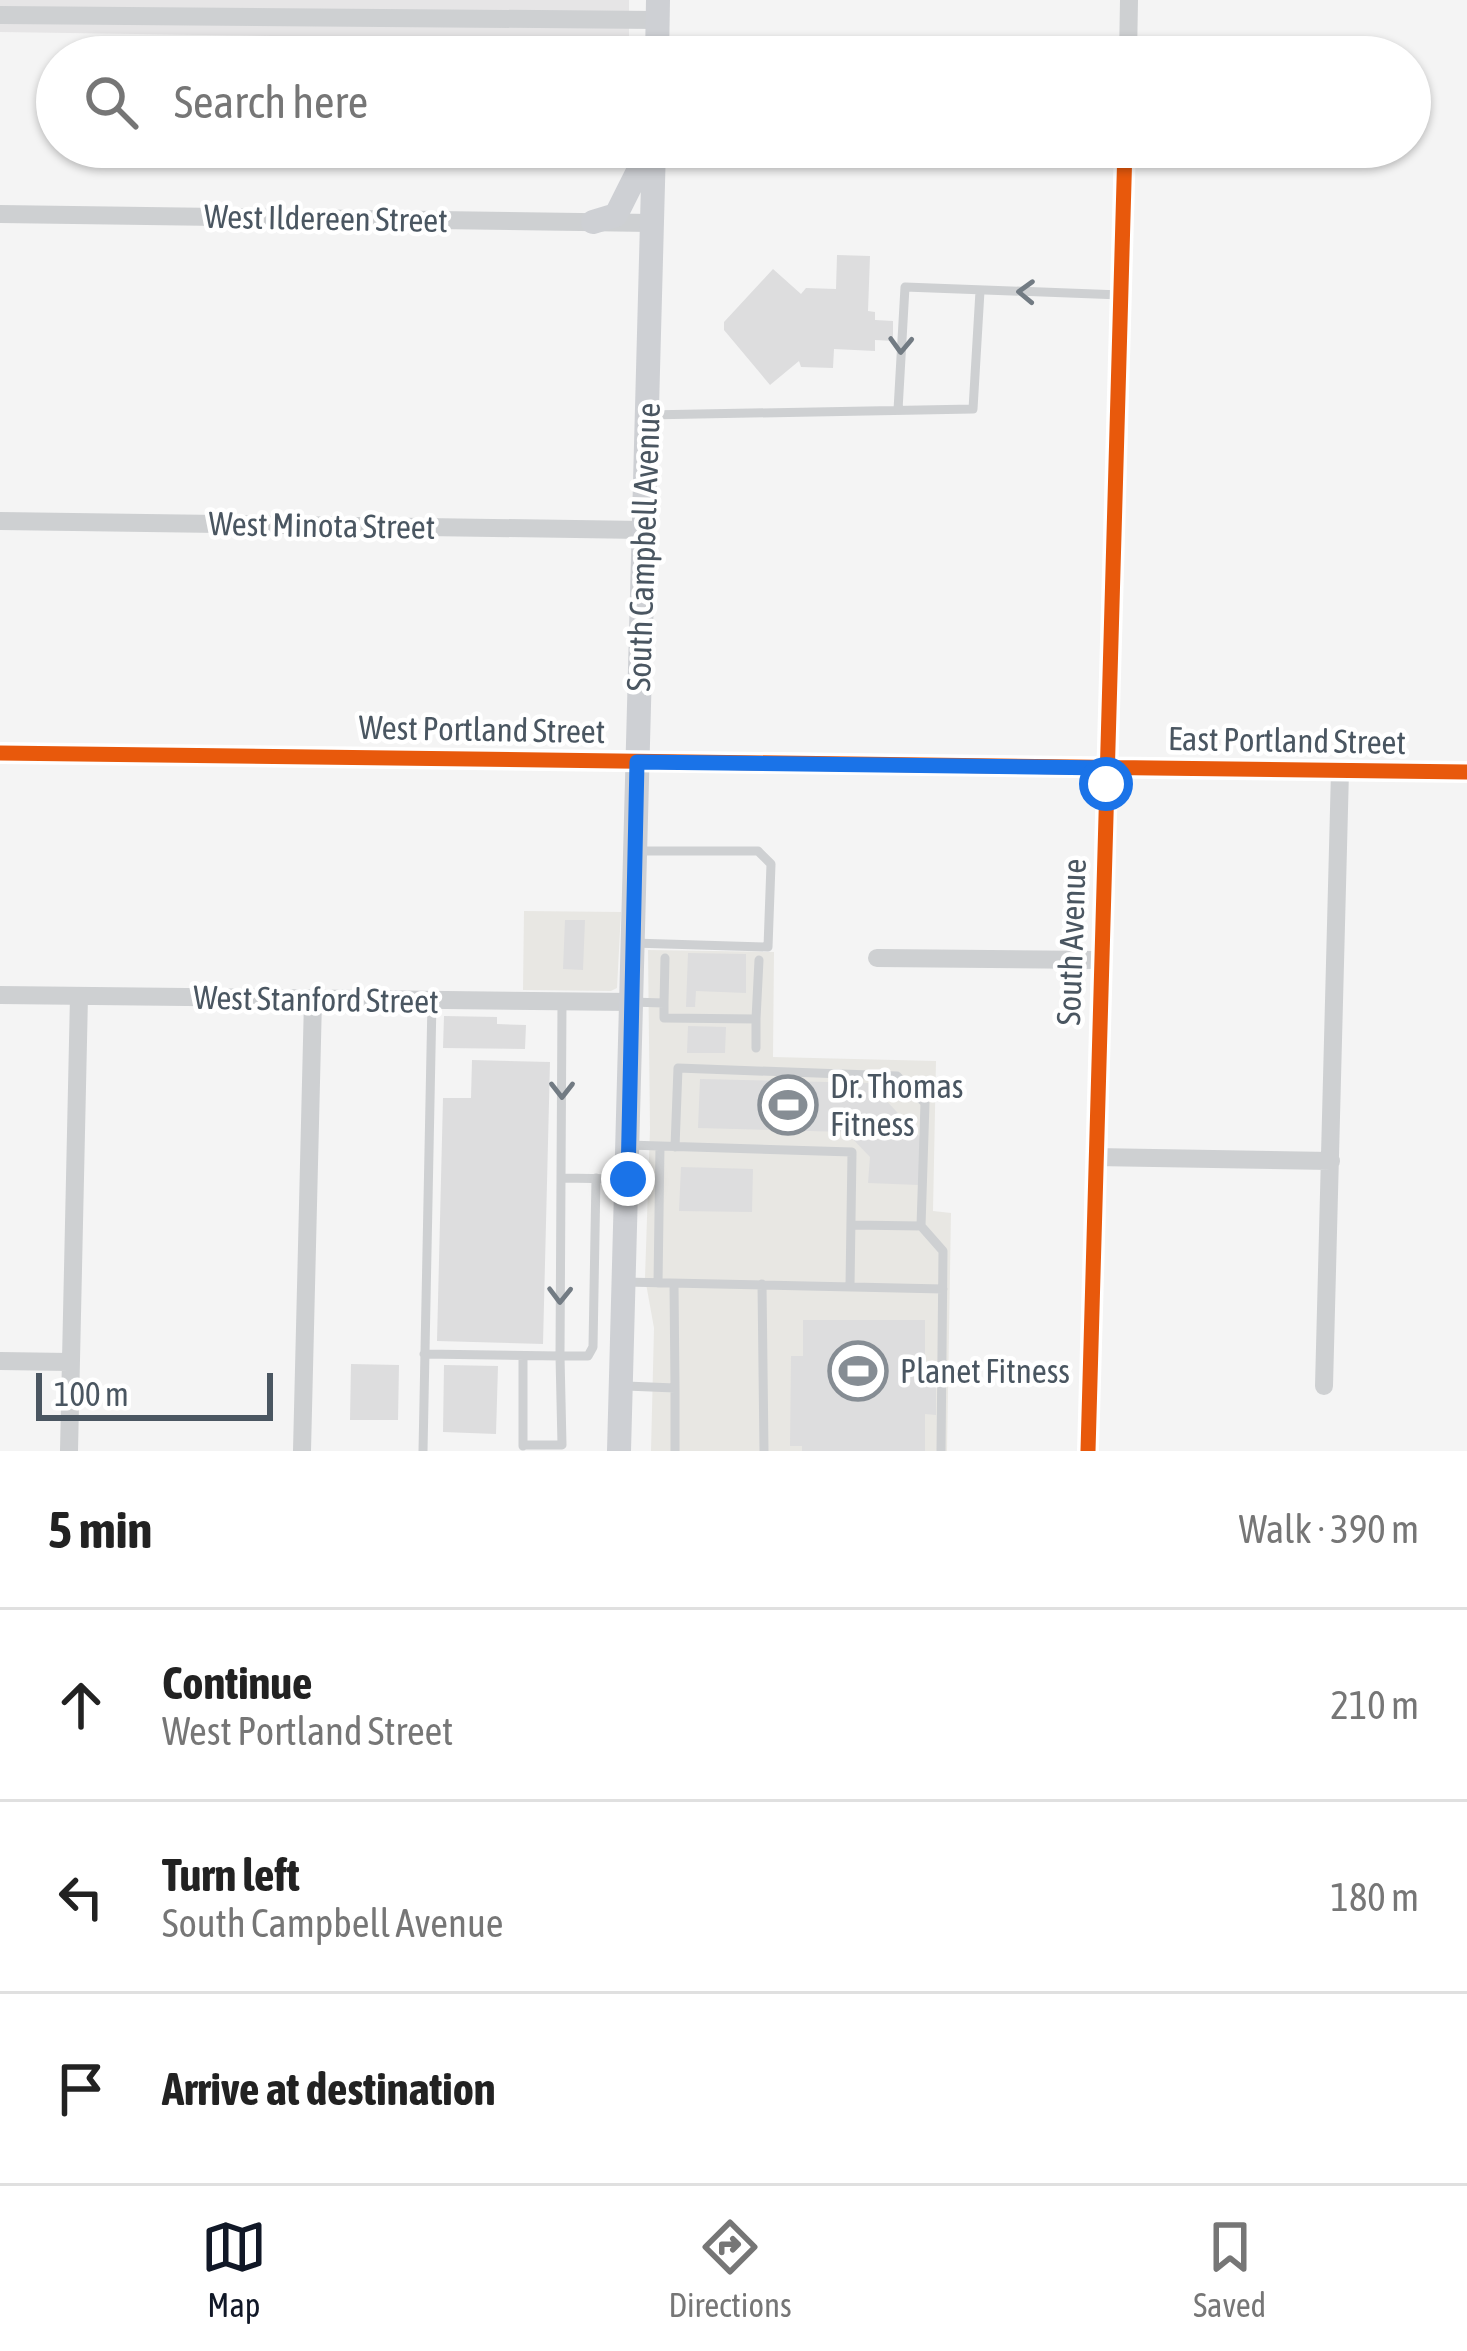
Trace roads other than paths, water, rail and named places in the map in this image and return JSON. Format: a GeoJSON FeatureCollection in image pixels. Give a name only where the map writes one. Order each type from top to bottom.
{"type":"FeatureCollection","features":[{"type":"Feature","properties":{"kind":"main road"},"geometry":{"type":"LineString","coordinates":[[593,222],[616,215],[641,168]]}},
{"type":"Feature","properties":{"kind":"main road","name":"South Campbell Avenue"},"geometry":{"type":"LineString","coordinates":[[619,1451],[652,168]]}},
{"type":"Feature","properties":{"kind":"street"},"geometry":{"type":"LineString","coordinates":[[1129,36],[1130,0]]}},
{"type":"Feature","properties":{"kind":"street"},"geometry":{"type":"LineString","coordinates":[[0,15],[45,8],[658,10]]}},
{"type":"Feature","properties":{"kind":"street","name":"South Avenue"},"geometry":{"type":"LineString","coordinates":[[1088,1451],[1124,168]]}},
{"type":"Feature","properties":{"kind":"street","name":"West Ildereen Street"},"geometry":{"type":"LineString","coordinates":[[0,214],[652,223]]}},
{"type":"Feature","properties":{"kind":"street","name":"West Minota Street"},"geometry":{"type":"LineString","coordinates":[[0,521],[644,530]]}},
{"type":"Feature","properties":{"kind":"street","name":"West Portland Street"},"geometry":{"type":"LineString","coordinates":[[0,753],[1107,768]]}},
{"type":"Feature","properties":{"kind":"street","name":"East Portland Street"},"geometry":{"type":"LineString","coordinates":[[1107,768],[1467,772]]}},
{"type":"Feature","properties":{"kind":"street"},"geometry":{"type":"LineString","coordinates":[[1324,1386],[1340,771]]}},
{"type":"Feature","properties":{"kind":"street"},"geometry":{"type":"LineString","coordinates":[[878,958],[1099,960]]}},
{"type":"Feature","properties":{"kind":"street","name":"West Stanford Street"},"geometry":{"type":"LineString","coordinates":[[0,994],[631,1002]]}},
{"type":"Feature","properties":{"kind":"street"},"geometry":{"type":"LineString","coordinates":[[69,1451],[79,996]]}},
{"type":"Feature","properties":{"kind":"street"},"geometry":{"type":"LineString","coordinates":[[302,1451],[313,1000]]}},
{"type":"Feature","properties":{"kind":"street"},"geometry":{"type":"LineString","coordinates":[[1094,1157],[1331,1161]]}},
{"type":"Feature","properties":{"kind":"street"},"geometry":{"type":"LineString","coordinates":[[0,1360],[70,1362]]}},
{"type":"Feature","properties":{"kind":"lane"},"geometry":{"type":"LineString","coordinates":[[898,410],[905,287],[1121,295]]}},
{"type":"Feature","properties":{"kind":"lane"},"geometry":{"type":"LineString","coordinates":[[647,415],[970,410],[976,405],[980,290]]}},
{"type":"Feature","properties":{"kind":"lane"},"geometry":{"type":"LineString","coordinates":[[633,943],[768,947],[771,864],[758,851],[635,850]]}},
{"type":"Feature","properties":{"kind":"lane"},"geometry":{"type":"LineString","coordinates":[[665,958],[664,1018],[756,1019]]}},
{"type":"Feature","properties":{"kind":"lane"},"geometry":{"type":"LineString","coordinates":[[756,1048],[758,959]]}},
{"type":"Feature","properties":{"kind":"lane"},"geometry":{"type":"LineString","coordinates":[[423,1451],[432,1001]]}},
{"type":"Feature","properties":{"kind":"lane"},"geometry":{"type":"LineString","coordinates":[[523,1356],[523,1448],[562,1448],[562,1002]]}},
{"type":"Feature","properties":{"kind":"lane"},"geometry":{"type":"LineString","coordinates":[[631,1002],[664,1003]]}},
{"type":"Feature","properties":{"kind":"lane"},"geometry":{"type":"LineString","coordinates":[[675,1147],[679,1068],[897,1076],[926,1103],[921,1226],[944,1251],[941,1451]]}},
{"type":"Feature","properties":{"kind":"lane"},"geometry":{"type":"LineString","coordinates":[[628,1144],[852,1153],[850,1286]]}},
{"type":"Feature","properties":{"kind":"lane"},"geometry":{"type":"LineString","coordinates":[[658,1283],[660,1146]]}},
{"type":"Feature","properties":{"kind":"lane"},"geometry":{"type":"LineString","coordinates":[[562,1178],[628,1179]]}},
{"type":"Feature","properties":{"kind":"lane"},"geometry":{"type":"LineString","coordinates":[[424,1354],[588,1356],[596,1178]]}},
{"type":"Feature","properties":{"kind":"lane"},"geometry":{"type":"LineString","coordinates":[[852,1225],[921,1226]]}},
{"type":"Feature","properties":{"kind":"lane"},"geometry":{"type":"LineString","coordinates":[[624,1282],[943,1289]]}},
{"type":"Feature","properties":{"kind":"lane"},"geometry":{"type":"LineString","coordinates":[[762,1284],[764,1451]]}},
{"type":"Feature","properties":{"kind":"lane"},"geometry":{"type":"LineString","coordinates":[[674,1285],[675,1451]]}},
{"type":"Feature","properties":{"kind":"lane"},"geometry":{"type":"LineString","coordinates":[[621,1386],[675,1388]]}},
{"type":"Feature","properties":{"kind":"place","name":"Dr. Thomas Fitness"},"geometry":{"type":"Point","coordinates":[788,1105]}},
{"type":"Feature","properties":{"kind":"place","name":"Planet Fitness"},"geometry":{"type":"Point","coordinates":[858,1371]}}]}
